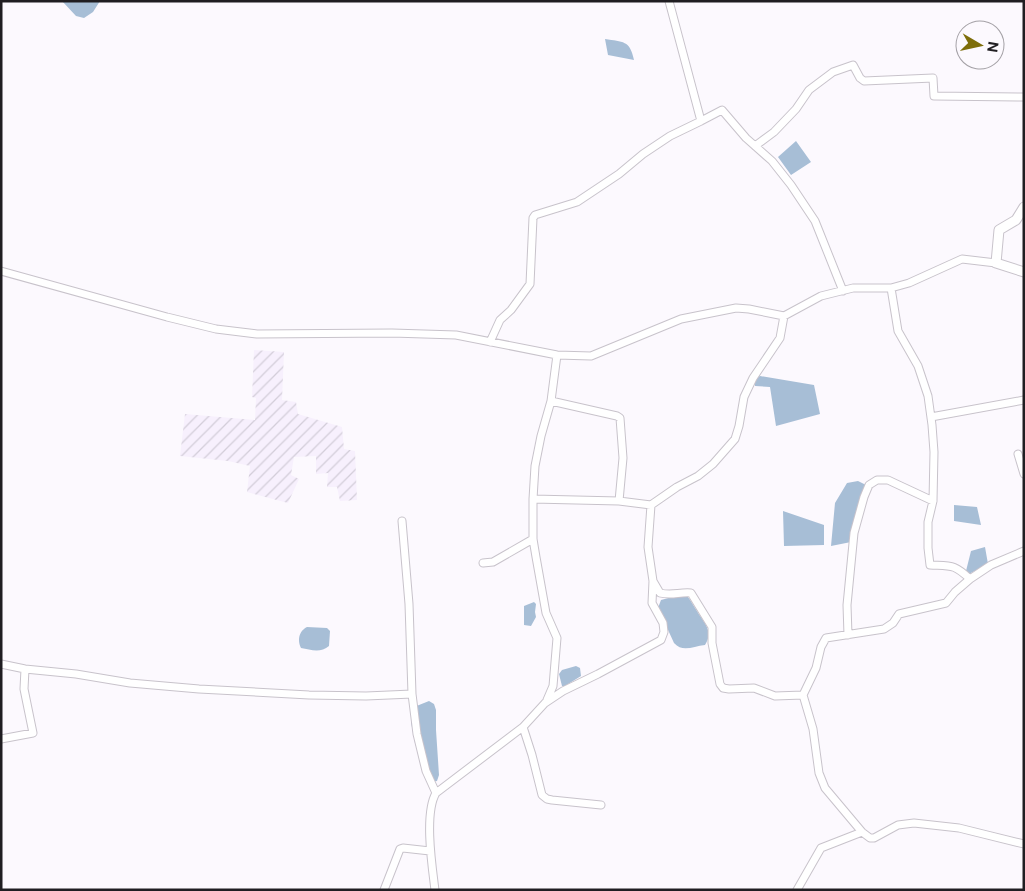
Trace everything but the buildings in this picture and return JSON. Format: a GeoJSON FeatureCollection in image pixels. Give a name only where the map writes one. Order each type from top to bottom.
{"type":"FeatureCollection","features":[{"type":"Feature","properties":{"kind":"main road"},"geometry":{"type":"LineString","coordinates":[[1024,206],[1016,220],[999,230],[996,263],[1024,272]]}},
{"type":"Feature","properties":{"kind":"street"},"geometry":{"type":"LineString","coordinates":[[670,1],[701,121]]}},
{"type":"Feature","properties":{"kind":"street"},"geometry":{"type":"LineString","coordinates":[[755,146],[774,132],[809,90],[834,72],[853,65],[860,78],[864,81],[933,78],[934,96],[1024,97]]}},
{"type":"Feature","properties":{"kind":"street"},"geometry":{"type":"LineString","coordinates":[[490,342],[500,320],[511,310],[530,284],[533,218],[535,215],[577,202],[670,136],[722,110],[746,138],[779,169],[815,221],[843,291]]}},
{"type":"Feature","properties":{"kind":"street"},"geometry":{"type":"LineString","coordinates":[[1,271],[216,329],[258,334],[392,333],[456,335],[557,355],[591,356],[681,319],[736,308],[784,316],[821,296],[853,288],[891,288],[909,283],[962,259],[996,263]]}},
{"type":"Feature","properties":{"kind":"street"},"geometry":{"type":"LineString","coordinates":[[891,288],[898,331],[918,366],[928,396],[931,417],[934,452],[933,501],[928,522],[930,565],[953,566],[970,579]]}},
{"type":"Feature","properties":{"kind":"street"},"geometry":{"type":"LineString","coordinates":[[533,499],[619,501],[651,505],[677,487],[698,476],[713,464],[735,439],[744,396],[753,378],[780,338],[784,316]]}},
{"type":"Feature","properties":{"kind":"street"},"geometry":{"type":"LineString","coordinates":[[435,890],[430,851],[432,806],[436,793],[523,727],[545,703],[553,686],[557,638],[546,613],[533,539],[533,499],[536,459],[551,401],[557,355]]}},
{"type":"Feature","properties":{"kind":"street"},"geometry":{"type":"LineString","coordinates":[[931,417],[999,403],[1024,400]]}},
{"type":"Feature","properties":{"kind":"street"},"geometry":{"type":"LineString","coordinates":[[551,401],[620,418],[623,458],[619,501]]}},
{"type":"Feature","properties":{"kind":"street"},"geometry":{"type":"LineString","coordinates":[[1018,454],[1024,474]]}},
{"type":"Feature","properties":{"kind":"street"},"geometry":{"type":"LineString","coordinates":[[848,635],[847,605],[854,533],[869,486],[877,480],[888,480],[933,501]]}},
{"type":"Feature","properties":{"kind":"street"},"geometry":{"type":"LineString","coordinates":[[545,703],[563,690],[598,674],[661,640],[664,632],[663,623],[652,603],[653,581],[648,547],[651,505]]}},
{"type":"Feature","properties":{"kind":"street"},"geometry":{"type":"LineString","coordinates":[[402,521],[409,604],[412,694],[417,734],[426,770],[436,793]]}},
{"type":"Feature","properties":{"kind":"street"},"geometry":{"type":"LineString","coordinates":[[484,563],[493,562],[533,539]]}},
{"type":"Feature","properties":{"kind":"street"},"geometry":{"type":"LineString","coordinates":[[1024,551],[991,565],[970,579],[946,603],[899,614],[893,623],[884,629],[826,638],[821,647],[816,668],[803,695],[812,729],[819,773],[825,788],[862,832],[870,838],[874,838],[898,825],[914,823],[959,828],[1024,844]]}},
{"type":"Feature","properties":{"kind":"street"},"geometry":{"type":"LineString","coordinates":[[653,581],[660,593],[670,595],[684,592],[691,593],[696,599],[712,627],[715,658],[720,684],[723,688],[754,688],[776,696],[803,695]]}},
{"type":"Feature","properties":{"kind":"street"},"geometry":{"type":"LineString","coordinates":[[1,664],[26,670],[76,674],[130,683],[268,693],[366,696],[412,694]]}},
{"type":"Feature","properties":{"kind":"street"},"geometry":{"type":"LineString","coordinates":[[1,739],[33,732],[25,696],[26,670]]}},
{"type":"Feature","properties":{"kind":"street"},"geometry":{"type":"LineString","coordinates":[[523,727],[544,798],[601,805]]}},
{"type":"Feature","properties":{"kind":"street"},"geometry":{"type":"LineString","coordinates":[[797,890],[821,848],[862,832]]}},
{"type":"Feature","properties":{"kind":"street"},"geometry":{"type":"LineString","coordinates":[[384,890],[400,849],[430,851]]}},
{"type":"Feature","properties":{"kind":"shaded area"},"geometry":{"type":"Polygon","coordinates":[[[254,350],[284,352],[282,400],[296,402],[298,414],[342,427],[344,449],[355,451],[357,500],[340,501],[337,487],[327,487],[328,473],[316,474],[316,456],[294,457],[291,475],[299,479],[288,503],[247,492],[250,466],[228,461],[180,456],[185,414],[255,420],[256,398],[252,397],[254,350]]]}},
{"type":"Feature","properties":{"kind":"water"},"geometry":{"type":"Polygon","coordinates":[[[62,1],[100,1],[93,12],[84,18],[76,16],[62,1]]]}},
{"type":"Feature","properties":{"kind":"water"},"geometry":{"type":"Polygon","coordinates":[[[605,39],[628,45],[634,60],[608,55],[605,39]]]}},
{"type":"Feature","properties":{"kind":"water"},"geometry":{"type":"Polygon","coordinates":[[[796,141],[811,162],[791,175],[778,157],[796,141]]]}},
{"type":"Feature","properties":{"kind":"water"},"geometry":{"type":"Polygon","coordinates":[[[760,376],[814,385],[820,414],[776,426],[770,387],[755,386],[755,378],[760,376]]]}},
{"type":"Feature","properties":{"kind":"water"},"geometry":{"type":"Polygon","coordinates":[[[858,481],[866,485],[851,542],[831,546],[835,503],[847,483],[858,481]]]}},
{"type":"Feature","properties":{"kind":"water"},"geometry":{"type":"Polygon","coordinates":[[[954,505],[977,507],[981,525],[954,521],[954,505]]]}},
{"type":"Feature","properties":{"kind":"water"},"geometry":{"type":"Polygon","coordinates":[[[783,511],[824,525],[824,545],[784,546],[783,511]]]}},
{"type":"Feature","properties":{"kind":"water"},"geometry":{"type":"Polygon","coordinates":[[[985,547],[988,564],[969,574],[966,571],[971,551],[985,547]]]}},
{"type":"Feature","properties":{"kind":"water"},"geometry":{"type":"Polygon","coordinates":[[[676,596],[688,597],[705,623],[709,635],[705,645],[681,648],[674,643],[658,608],[661,600],[676,596]]]}},
{"type":"Feature","properties":{"kind":"water"},"geometry":{"type":"Polygon","coordinates":[[[534,602],[536,604],[536,617],[531,626],[524,625],[524,606],[534,602]]]}},
{"type":"Feature","properties":{"kind":"water"},"geometry":{"type":"Polygon","coordinates":[[[307,627],[327,628],[330,631],[329,646],[319,650],[301,648],[299,636],[307,627]]]}},
{"type":"Feature","properties":{"kind":"water"},"geometry":{"type":"Polygon","coordinates":[[[576,666],[580,668],[581,676],[562,686],[559,674],[562,670],[576,666]]]}},
{"type":"Feature","properties":{"kind":"water"},"geometry":{"type":"Polygon","coordinates":[[[429,701],[434,704],[436,710],[439,775],[437,781],[431,782],[422,765],[411,722],[414,707],[429,701]]]}}]}
